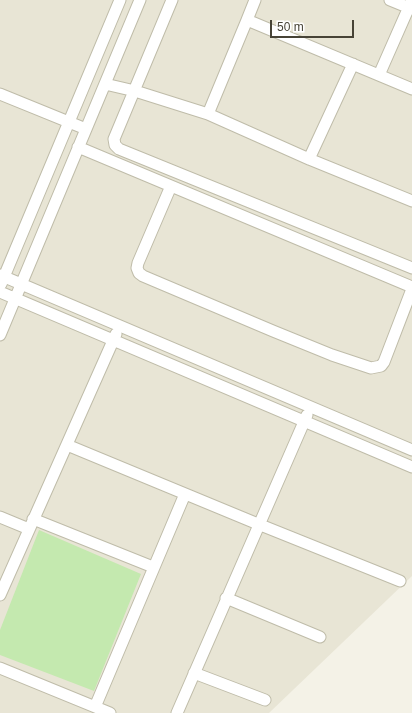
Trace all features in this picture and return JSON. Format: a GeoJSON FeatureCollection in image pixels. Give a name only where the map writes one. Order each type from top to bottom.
{"type":"FeatureCollection","features":[{"type":"Feature","properties":{"kind":"street"},"geometry":{"type":"LineString","coordinates":[[120,0],[1,279],[21,284],[412,450]]}},
{"type":"Feature","properties":{"kind":"street"},"geometry":{"type":"LineString","coordinates":[[0,335],[140,0]]}},
{"type":"Feature","properties":{"kind":"street"},"geometry":{"type":"LineString","coordinates":[[172,0],[114,139],[115,146],[119,149],[412,268]]}},
{"type":"Feature","properties":{"kind":"street"},"geometry":{"type":"LineString","coordinates":[[208,114],[255,0]]}},
{"type":"Feature","properties":{"kind":"street"},"geometry":{"type":"LineString","coordinates":[[379,75],[411,6],[390,0]]}},
{"type":"Feature","properties":{"kind":"street"},"geometry":{"type":"LineString","coordinates":[[247,20],[412,89]]}},
{"type":"Feature","properties":{"kind":"street"},"geometry":{"type":"LineString","coordinates":[[309,159],[353,64]]}},
{"type":"Feature","properties":{"kind":"street"},"geometry":{"type":"LineString","coordinates":[[105,84],[135,91],[208,114],[309,159],[412,201]]}},
{"type":"Feature","properties":{"kind":"street"},"geometry":{"type":"LineString","coordinates":[[0,94],[86,129]]}},
{"type":"Feature","properties":{"kind":"street"},"geometry":{"type":"LineString","coordinates":[[78,147],[171,186],[412,288],[384,362],[381,366],[370,368],[332,355],[279,334],[139,273],[137,268],[138,263],[171,186]]}},
{"type":"Feature","properties":{"kind":"street"},"geometry":{"type":"LineString","coordinates":[[0,292],[412,467]]}},
{"type":"Feature","properties":{"kind":"street"},"geometry":{"type":"LineString","coordinates":[[0,595],[119,326]]}},
{"type":"Feature","properties":{"kind":"street"},"geometry":{"type":"LineString","coordinates":[[177,713],[310,407]]}},
{"type":"Feature","properties":{"kind":"street"},"geometry":{"type":"LineString","coordinates":[[67,445],[400,581]]}},
{"type":"Feature","properties":{"kind":"street"},"geometry":{"type":"LineString","coordinates":[[95,707],[185,494]]}},
{"type":"Feature","properties":{"kind":"street"},"geometry":{"type":"LineString","coordinates":[[0,517],[31,524],[153,567]]}},
{"type":"Feature","properties":{"kind":"street"},"geometry":{"type":"LineString","coordinates":[[226,598],[320,637]]}},
{"type":"Feature","properties":{"kind":"street"},"geometry":{"type":"LineString","coordinates":[[0,668],[110,713]]}},
{"type":"Feature","properties":{"kind":"street"},"geometry":{"type":"LineString","coordinates":[[194,673],[265,700]]}},
{"type":"Feature","properties":{"kind":"shaded area"},"geometry":{"type":"Polygon","coordinates":[[[0,0],[412,0],[412,576],[269,713],[0,713],[0,0]]]}},
{"type":"Feature","properties":{"kind":"green space"},"geometry":{"type":"Polygon","coordinates":[[[39,530],[141,574],[94,691],[0,655],[0,630],[39,530]]]}}]}
